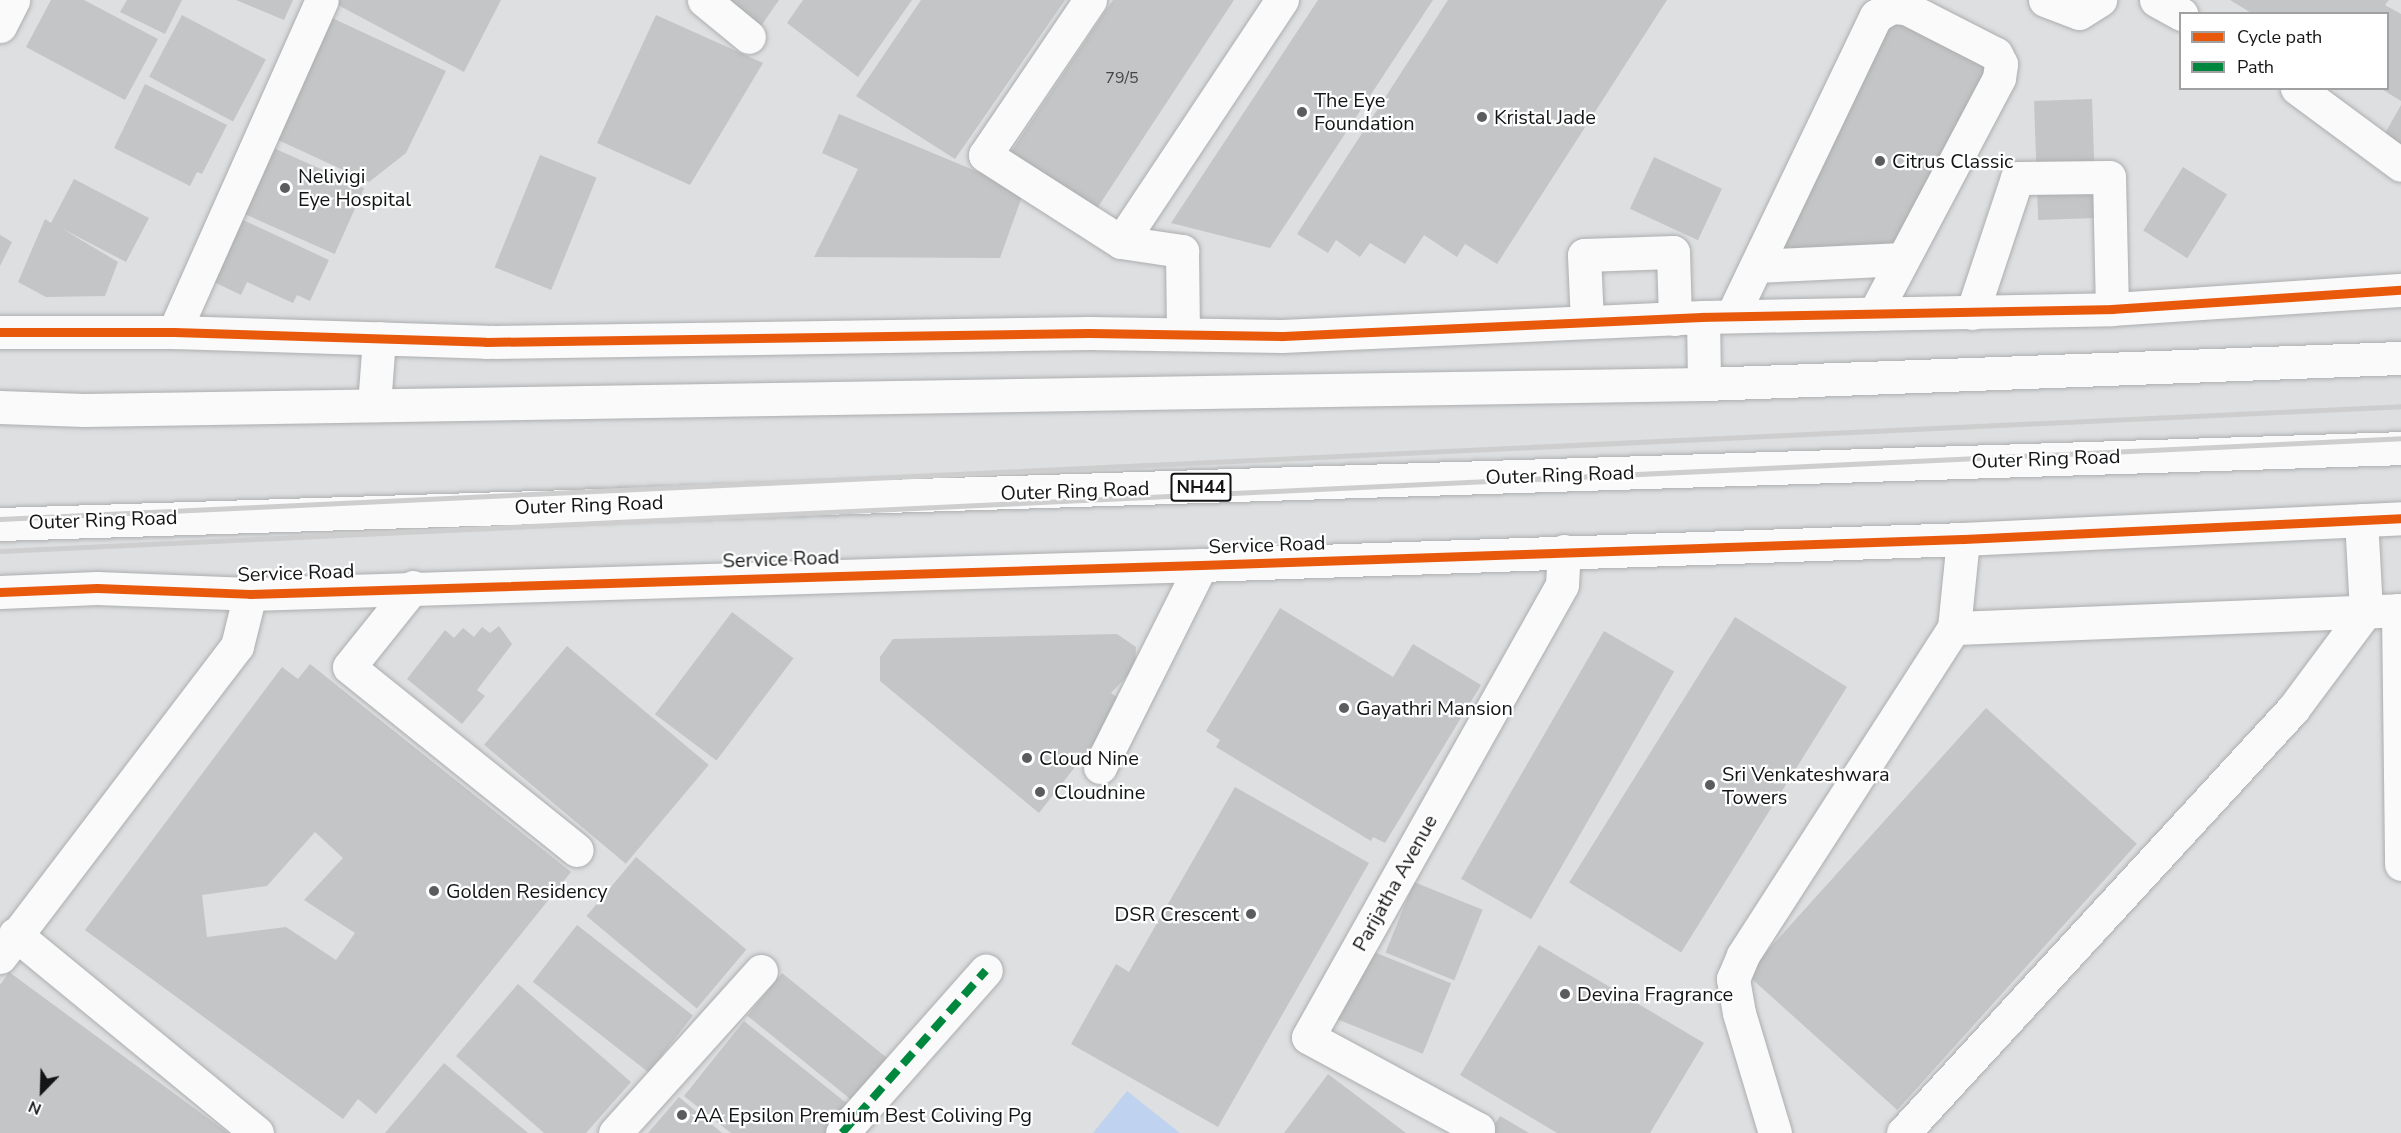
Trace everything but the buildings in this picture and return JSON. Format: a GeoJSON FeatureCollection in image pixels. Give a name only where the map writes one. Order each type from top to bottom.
{"type":"FeatureCollection","features":[{"type":"Feature","properties":{"kind":"main road"},"geometry":{"type":"LineString","coordinates":[[0,26],[13,0]]}},
{"type":"Feature","properties":{"kind":"main road"},"geometry":{"type":"LineString","coordinates":[[174,332],[322,0]]}},
{"type":"Feature","properties":{"kind":"main road"},"geometry":{"type":"LineString","coordinates":[[704,0],[749,37]]}},
{"type":"Feature","properties":{"kind":"main road"},"geometry":{"type":"LineString","coordinates":[[1090,0],[985,155],[1120,242],[1182,251],[1183,333]]}},
{"type":"Feature","properties":{"kind":"main road"},"geometry":{"type":"LineString","coordinates":[[1120,242],[1282,0]]}},
{"type":"Feature","properties":{"kind":"main road"},"geometry":{"type":"LineString","coordinates":[[2045,0],[2079,13],[2100,0]]}},
{"type":"Feature","properties":{"kind":"main road"},"geometry":{"type":"LineString","coordinates":[[2156,0],[2179,13]]}},
{"type":"Feature","properties":{"kind":"main road"},"geometry":{"type":"LineString","coordinates":[[1704,317],[1756,266],[1876,16],[1891,7],[1906,8],[1996,54],[2001,64],[1999,78],[1874,314]]}},
{"type":"Feature","properties":{"kind":"main road"},"geometry":{"type":"LineString","coordinates":[[2300,90],[2401,165]]}},
{"type":"Feature","properties":{"kind":"main road"},"geometry":{"type":"LineString","coordinates":[[1972,313],[2017,178],[2109,177],[2112,309]]}},
{"type":"Feature","properties":{"kind":"main road"},"geometry":{"type":"LineString","coordinates":[[1587,322],[1584,255],[1673,252],[1704,317],[1704,384]]}},
{"type":"Feature","properties":{"kind":"main road"},"geometry":{"type":"LineString","coordinates":[[1756,266],[1903,259]]}},
{"type":"Feature","properties":{"kind":"main road"},"geometry":{"type":"LineString","coordinates":[[0,332],[174,332],[486,342],[1089,333],[1282,336],[1704,317],[2112,309],[2401,290]]}},
{"type":"Feature","properties":{"kind":"main road"},"geometry":{"type":"LineString","coordinates":[[374,405],[379,338]]}},
{"type":"Feature","properties":{"kind":"main road"},"geometry":{"type":"LineString","coordinates":[[0,407],[84,410],[1704,384],[2401,358]]}},
{"type":"Feature","properties":{"kind":"main road","name":"Outer Ring Road"},"geometry":{"type":"LineString","coordinates":[[0,524],[2401,448]]}},
{"type":"Feature","properties":{"kind":"main road","name":"Service Road"},"geometry":{"type":"LineString","coordinates":[[0,592],[97,588],[250,594],[413,587],[1201,565],[1962,539],[2401,518]]}},
{"type":"Feature","properties":{"kind":"main road"},"geometry":{"type":"LineString","coordinates":[[1903,1133],[2293,709],[2366,611],[2361,520]]}},
{"type":"Feature","properties":{"kind":"main road"},"geometry":{"type":"LineString","coordinates":[[1775,1133],[1739,1013],[1733,979],[1743,955],[1954,628],[1962,539]]}},
{"type":"Feature","properties":{"kind":"main road","name":"Parijatha Avenue"},"geometry":{"type":"LineString","coordinates":[[1474,1133],[1478,1129],[1308,1037],[1562,585],[1564,551]]}},
{"type":"Feature","properties":{"kind":"main road"},"geometry":{"type":"LineString","coordinates":[[1100,767],[1201,565]]}},
{"type":"Feature","properties":{"kind":"main road"},"geometry":{"type":"LineString","coordinates":[[413,587],[349,667],[577,850]]}},
{"type":"Feature","properties":{"kind":"main road"},"geometry":{"type":"LineString","coordinates":[[250,594],[237,645],[8,945],[258,1133]]}},
{"type":"Feature","properties":{"kind":"main road"},"geometry":{"type":"LineString","coordinates":[[1954,628],[2400,610],[2401,864]]}},
{"type":"Feature","properties":{"kind":"main road"},"geometry":{"type":"LineString","coordinates":[[842,1133],[986,970]]}},
{"type":"Feature","properties":{"kind":"main road"},"geometry":{"type":"LineString","coordinates":[[615,1133],[761,971]]}},
{"type":"Feature","properties":{"kind":"shaded area"},"geometry":{"type":"Polygon","coordinates":[[[1127,1091],[1180,1133],[1093,1133],[1127,1091]]]}},
{"type":"Feature","properties":{"kind":"railway"},"geometry":{"type":"LineString","coordinates":[[0,519],[2401,406]]}},
{"type":"Feature","properties":{"kind":"railway"},"geometry":{"type":"LineString","coordinates":[[0,551],[2401,438]]}},
{"type":"Feature","properties":{"kind":"marked path"},"geometry":{"type":"LineString","coordinates":[[842,1133],[986,970]]}},
{"type":"Feature","properties":{"kind":"cycle path"},"geometry":{"type":"LineString","coordinates":[[0,332],[174,332],[486,342],[1089,333],[1282,336],[1703,317],[2112,309],[2401,290]]}},
{"type":"Feature","properties":{"kind":"cycle path"},"geometry":{"type":"LineString","coordinates":[[0,592],[97,588],[250,594],[1201,565],[1963,539],[2401,518]]}},
{"type":"Feature","properties":{"kind":"place","name":"The Eye Foundation"},"geometry":{"type":"Point","coordinates":[1302,112]}},
{"type":"Feature","properties":{"kind":"place","name":"Kristal Jade"},"geometry":{"type":"Point","coordinates":[1482,117]}},
{"type":"Feature","properties":{"kind":"place","name":"Citrus Classic"},"geometry":{"type":"Point","coordinates":[1880,161]}},
{"type":"Feature","properties":{"kind":"place","name":"Nelivigi Eye Hospital"},"geometry":{"type":"Point","coordinates":[285,188]}},
{"type":"Feature","properties":{"kind":"place","name":"Gayathri Mansion"},"geometry":{"type":"Point","coordinates":[1344,708]}},
{"type":"Feature","properties":{"kind":"place","name":"Cloud Nine"},"geometry":{"type":"Point","coordinates":[1027,758]}},
{"type":"Feature","properties":{"kind":"place","name":"Sri Venkateshwara Towers"},"geometry":{"type":"Point","coordinates":[1710,785]}},
{"type":"Feature","properties":{"kind":"place","name":"Cloudnine"},"geometry":{"type":"Point","coordinates":[1040,792]}},
{"type":"Feature","properties":{"kind":"place","name":"Golden Residency"},"geometry":{"type":"Point","coordinates":[434,891]}},
{"type":"Feature","properties":{"kind":"place","name":"DSR Crescent"},"geometry":{"type":"Point","coordinates":[1251,914]}},
{"type":"Feature","properties":{"kind":"place","name":"Devina Fragrance"},"geometry":{"type":"Point","coordinates":[1565,994]}},
{"type":"Feature","properties":{"kind":"place","name":"AA Epsilon Premium Best Coliving Pg"},"geometry":{"type":"Point","coordinates":[682,1115]}}]}
